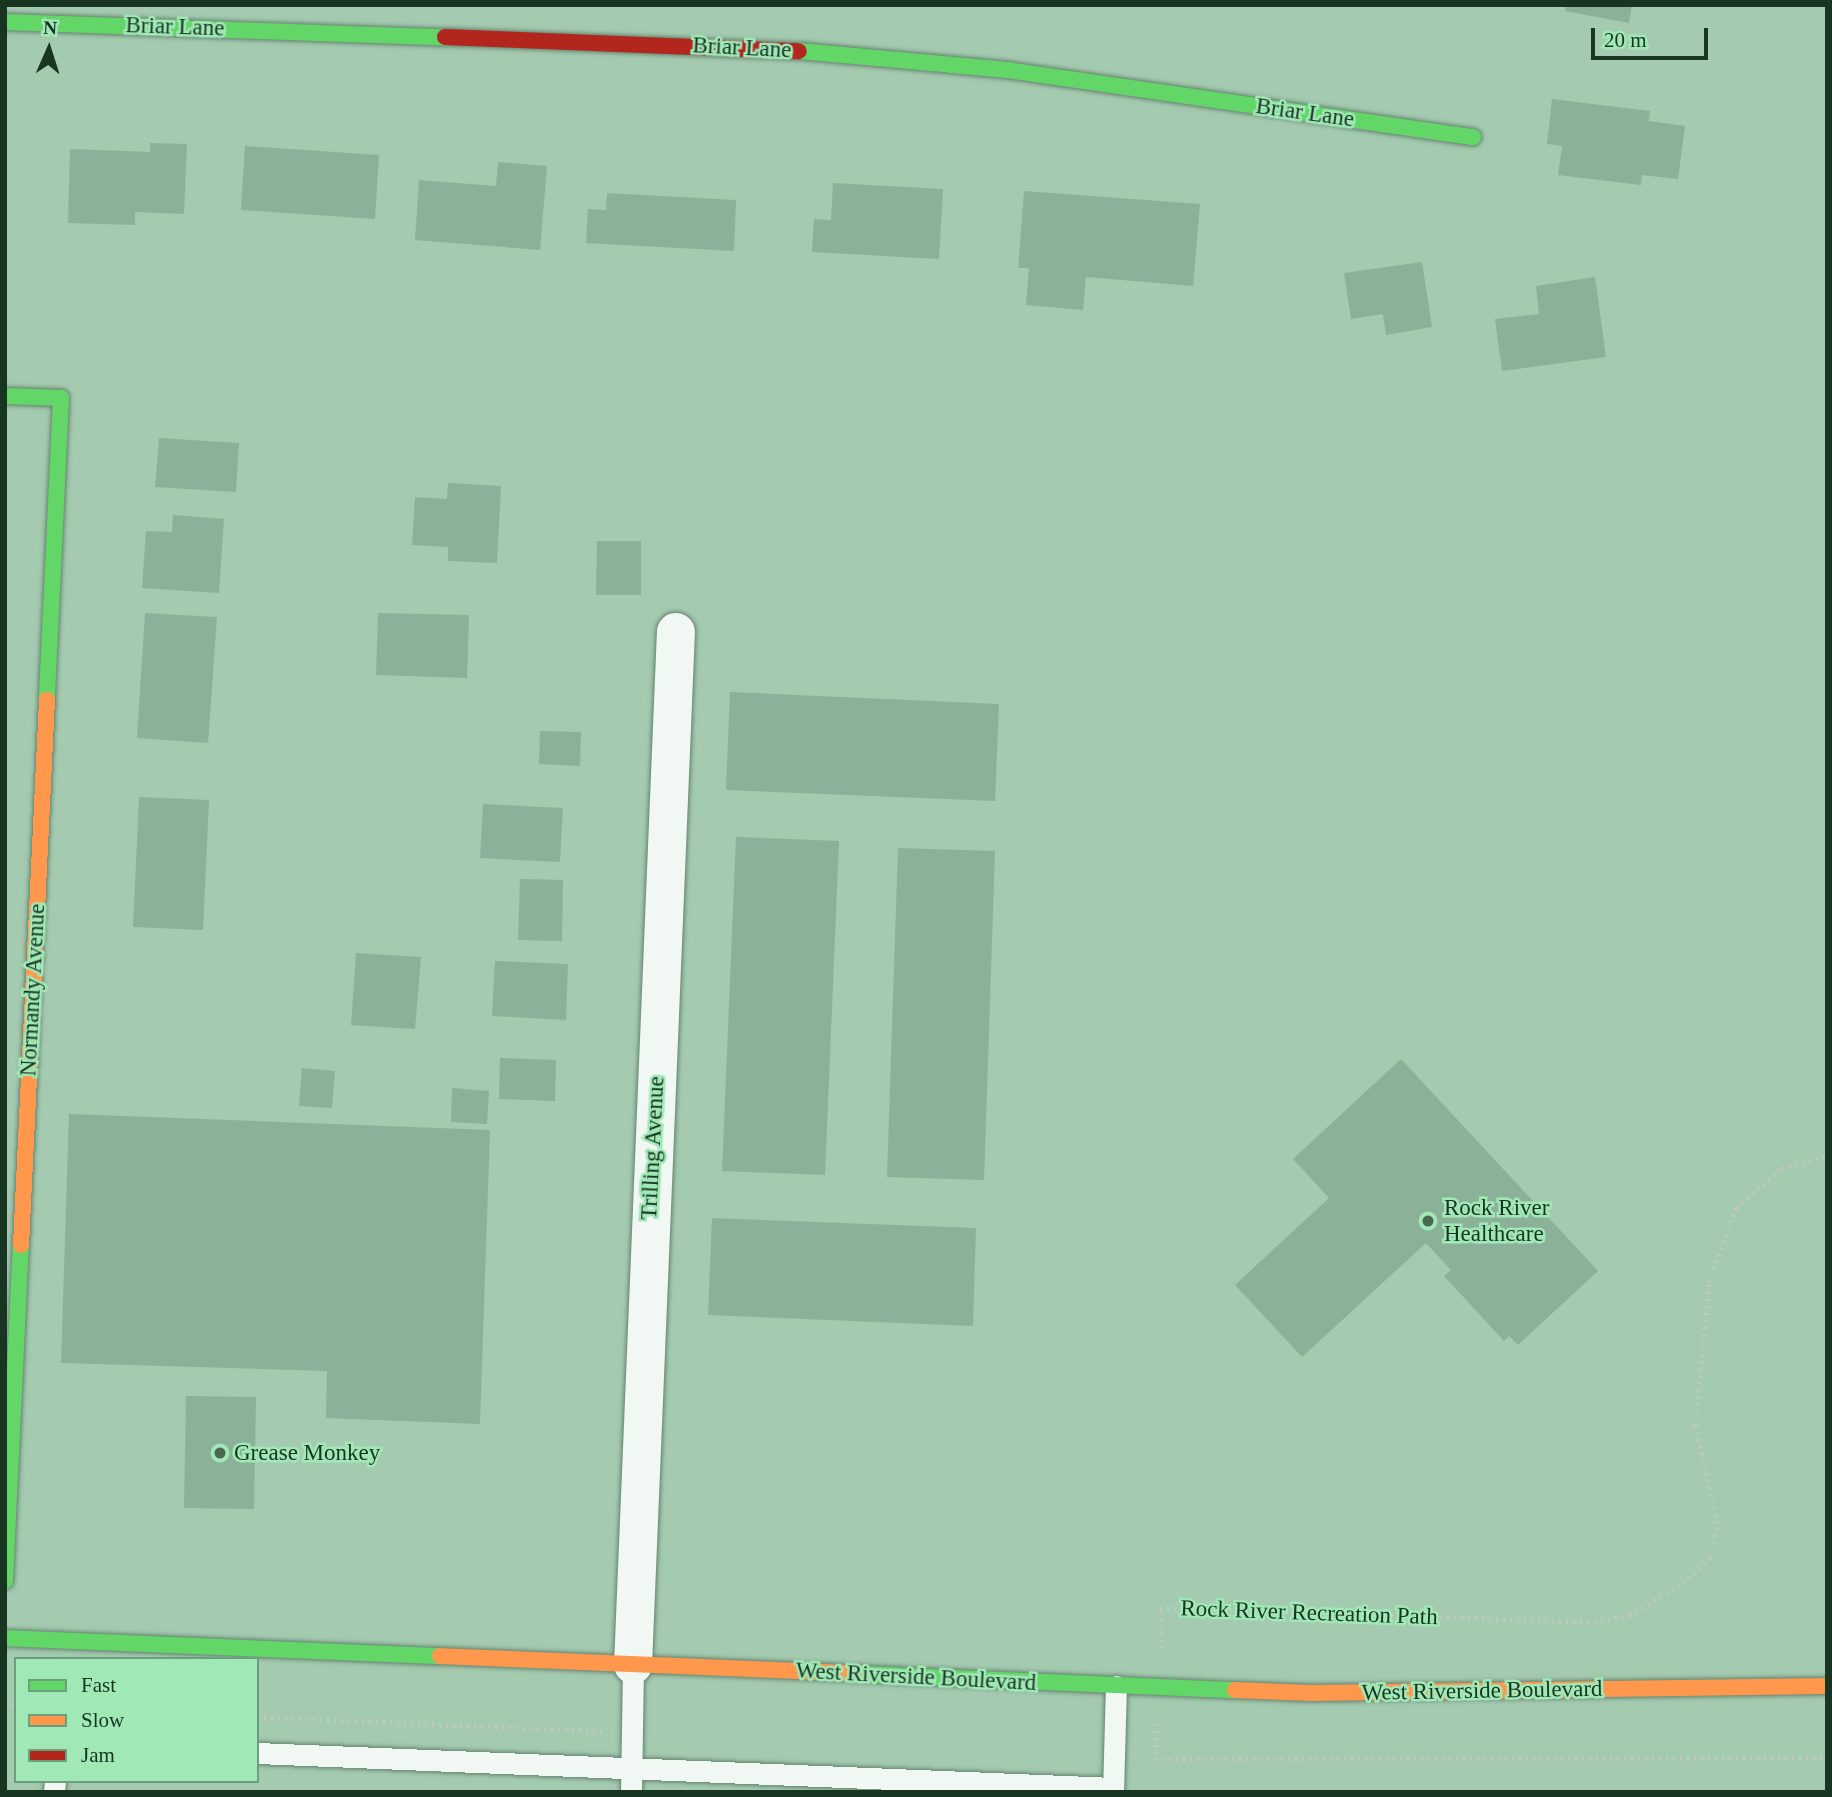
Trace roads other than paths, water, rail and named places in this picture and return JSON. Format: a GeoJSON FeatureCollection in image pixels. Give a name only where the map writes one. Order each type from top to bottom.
{"type":"FeatureCollection","features":[{"type":"Feature","properties":{"kind":"street","name":"Briar Lane"},"geometry":{"type":"LineString","coordinates":[[5,22],[750,47],[1007,71],[1473,137]]}},
{"type":"Feature","properties":{"kind":"street","name":"Normandy Avenue"},"geometry":{"type":"LineString","coordinates":[[5,396],[61,398],[5,1581]]}},
{"type":"Feature","properties":{"kind":"street","name":"Trilling Avenue"},"geometry":{"type":"LineString","coordinates":[[633,1665],[676,632]]}},
{"type":"Feature","properties":{"kind":"street","name":"West Riverside Boulevard"},"geometry":{"type":"LineString","coordinates":[[5,1638],[60,1650],[633,1665],[1311,1692],[1827,1686]]}},
{"type":"Feature","properties":{"kind":"lane"},"geometry":{"type":"LineString","coordinates":[[631,1792],[633,1665]]}},
{"type":"Feature","properties":{"kind":"lane"},"geometry":{"type":"LineString","coordinates":[[259,1753],[1113,1790],[1116,1686]]}},
{"type":"Feature","properties":{"kind":"place","name":"Rock River Healthcare"},"geometry":{"type":"Point","coordinates":[1428,1221]}},
{"type":"Feature","properties":{"kind":"place","name":"Grease Monkey"},"geometry":{"type":"Point","coordinates":[220,1453]}}]}
